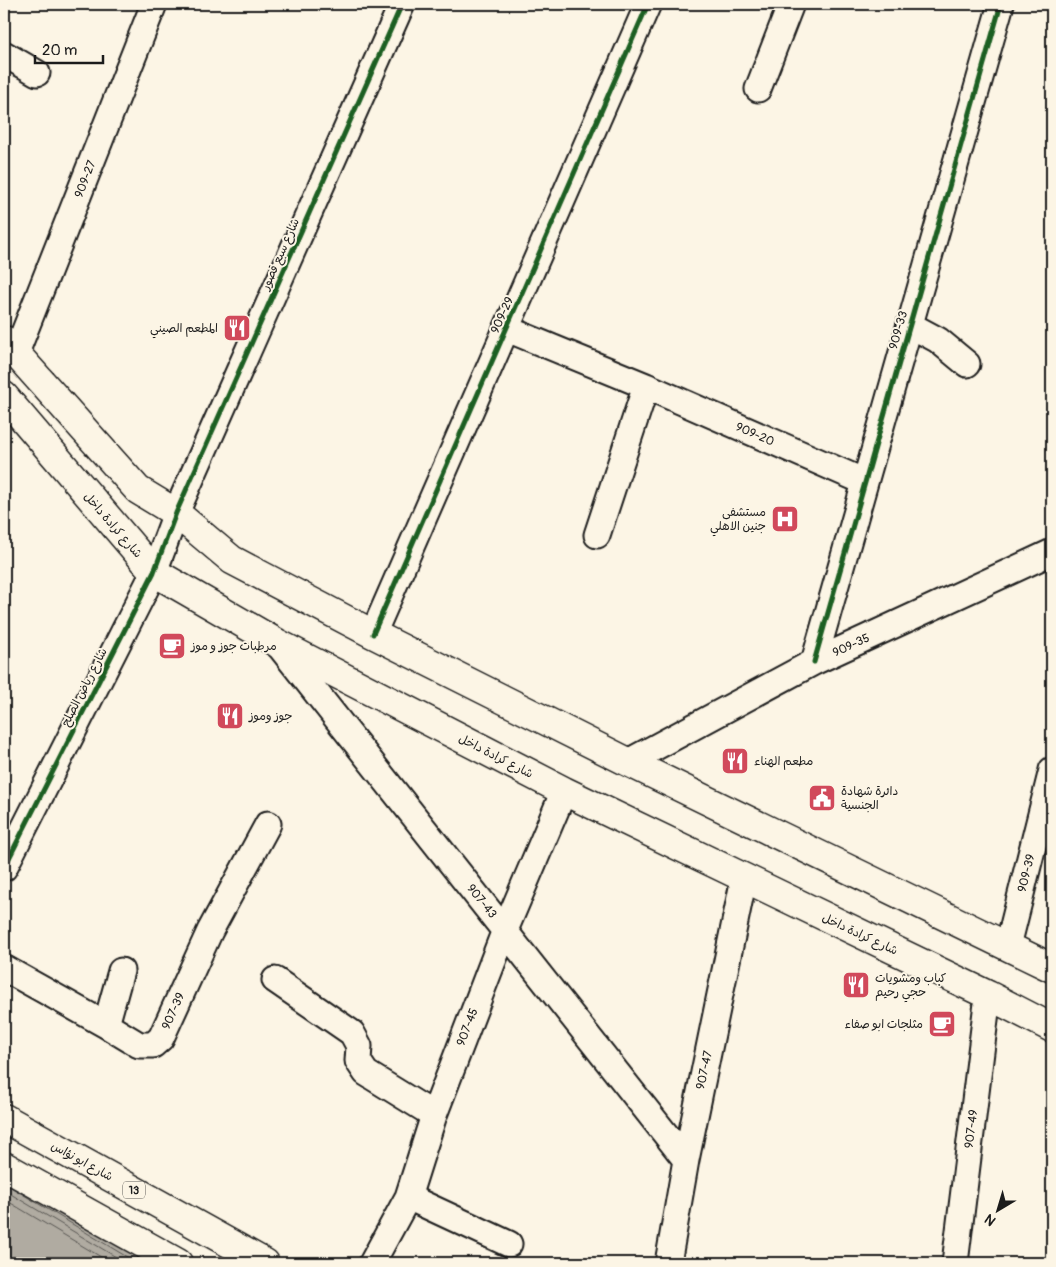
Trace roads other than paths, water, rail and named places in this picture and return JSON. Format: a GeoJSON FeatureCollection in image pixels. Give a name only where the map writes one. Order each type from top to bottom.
{"type":"FeatureCollection","features":[{"type":"Feature","properties":{"kind":"main road"},"geometry":{"type":"LineString","coordinates":[[10,347],[138,490],[176,513],[232,560],[373,634],[628,762],[1052,968]]}},
{"type":"Feature","properties":{"kind":"main road","name":"شارع كرادة داخل"},"geometry":{"type":"LineString","coordinates":[[5,404],[154,572],[277,643],[564,791],[988,995],[1052,1028]]}},
{"type":"Feature","properties":{"kind":"main road","name":"شارع ابو نؤاس"},"geometry":{"type":"LineString","coordinates":[[4,1118],[265,1263]]}},
{"type":"Feature","properties":{"kind":"main road"},"geometry":{"type":"LineString","coordinates":[[4,1166],[178,1263]]}},
{"type":"Feature","properties":{"kind":"street","name":"909-27"},"geometry":{"type":"LineString","coordinates":[[10,347],[154,4]]}},
{"type":"Feature","properties":{"kind":"street","name":"شارع سبع قصور"},"geometry":{"type":"LineString","coordinates":[[176,513],[402,4]]}},
{"type":"Feature","properties":{"kind":"street","name":"909-29"},"geometry":{"type":"LineString","coordinates":[[373,634],[648,4]]}},
{"type":"Feature","properties":{"kind":"street"},"geometry":{"type":"LineString","coordinates":[[758,89],[791,4]]}},
{"type":"Feature","properties":{"kind":"street","name":"909-33"},"geometry":{"type":"LineString","coordinates":[[814,662],[1001,4]]}},
{"type":"Feature","properties":{"kind":"street"},"geometry":{"type":"LineString","coordinates":[[4,54],[38,73]]}},
{"type":"Feature","properties":{"kind":"street"},"geometry":{"type":"LineString","coordinates":[[910,325],[938,340],[967,364]]}},
{"type":"Feature","properties":{"kind":"street","name":"909-20"},"geometry":{"type":"LineString","coordinates":[[507,329],[646,386],[865,482]]}},
{"type":"Feature","properties":{"kind":"street"},"geometry":{"type":"LineString","coordinates":[[598,535],[646,386]]}},
{"type":"Feature","properties":{"kind":"street","name":"شارع رياض الصلح"},"geometry":{"type":"LineString","coordinates":[[4,868],[154,572],[176,513]]}},
{"type":"Feature","properties":{"kind":"street","name":"909-35"},"geometry":{"type":"LineString","coordinates":[[628,762],[814,662],[1052,552]]}},
{"type":"Feature","properties":{"kind":"street","name":"907-43"},"geometry":{"type":"LineString","coordinates":[[277,643],[686,1160]]}},
{"type":"Feature","properties":{"kind":"street","name":"909-39"},"geometry":{"type":"LineString","coordinates":[[1008,946],[1052,770]]}},
{"type":"Feature","properties":{"kind":"street","name":"907-45"},"geometry":{"type":"LineString","coordinates":[[372,1263],[408,1197],[434,1115],[505,930],[564,791]]}},
{"type":"Feature","properties":{"kind":"street","name":"907-39"},"geometry":{"type":"LineString","coordinates":[[4,968],[139,1045],[153,1045],[161,1038],[210,931],[268,824]]}},
{"type":"Feature","properties":{"kind":"street","name":"907-47"},"geometry":{"type":"LineString","coordinates":[[668,1263],[686,1160],[744,878]]}},
{"type":"Feature","properties":{"kind":"street"},"geometry":{"type":"LineString","coordinates":[[106,1025],[121,971]]}},
{"type":"Feature","properties":{"kind":"street"},"geometry":{"type":"LineString","coordinates":[[275,980],[352,1033],[359,1046],[358,1061],[366,1073],[434,1115]]}},
{"type":"Feature","properties":{"kind":"street","name":"907-49"},"geometry":{"type":"LineString","coordinates":[[955,1263],[988,995]]}},
{"type":"Feature","properties":{"kind":"street"},"geometry":{"type":"LineString","coordinates":[[408,1197],[509,1244]]}},
{"type":"Feature","properties":{"kind":"water"},"geometry":{"type":"Polygon","coordinates":[[[4,1177],[147,1263],[4,1263],[4,1177]]]}},
{"type":"Feature","properties":{"kind":"place","name":"المطعم الصيني"},"geometry":{"type":"Point","coordinates":[237,328]}},
{"type":"Feature","properties":{"kind":"place","name":"مستشفى جنين الاهلي"},"geometry":{"type":"Point","coordinates":[785,519]}},
{"type":"Feature","properties":{"kind":"place","name":"مرطبات جوز و موز"},"geometry":{"type":"Point","coordinates":[172,646]}},
{"type":"Feature","properties":{"kind":"place","name":"جوز وموز"},"geometry":{"type":"Point","coordinates":[230,716]}},
{"type":"Feature","properties":{"kind":"place","name":"مطعم الهناء"},"geometry":{"type":"Point","coordinates":[735,761]}},
{"type":"Feature","properties":{"kind":"place","name":"دائرة شهادة الجنسية"},"geometry":{"type":"Point","coordinates":[822,798]}},
{"type":"Feature","properties":{"kind":"place","name":"كباب ومشويات حجي رحيم"},"geometry":{"type":"Point","coordinates":[856,985]}},
{"type":"Feature","properties":{"kind":"place","name":"مثلجات ابو صفاء"},"geometry":{"type":"Point","coordinates":[942,1024]}}]}
